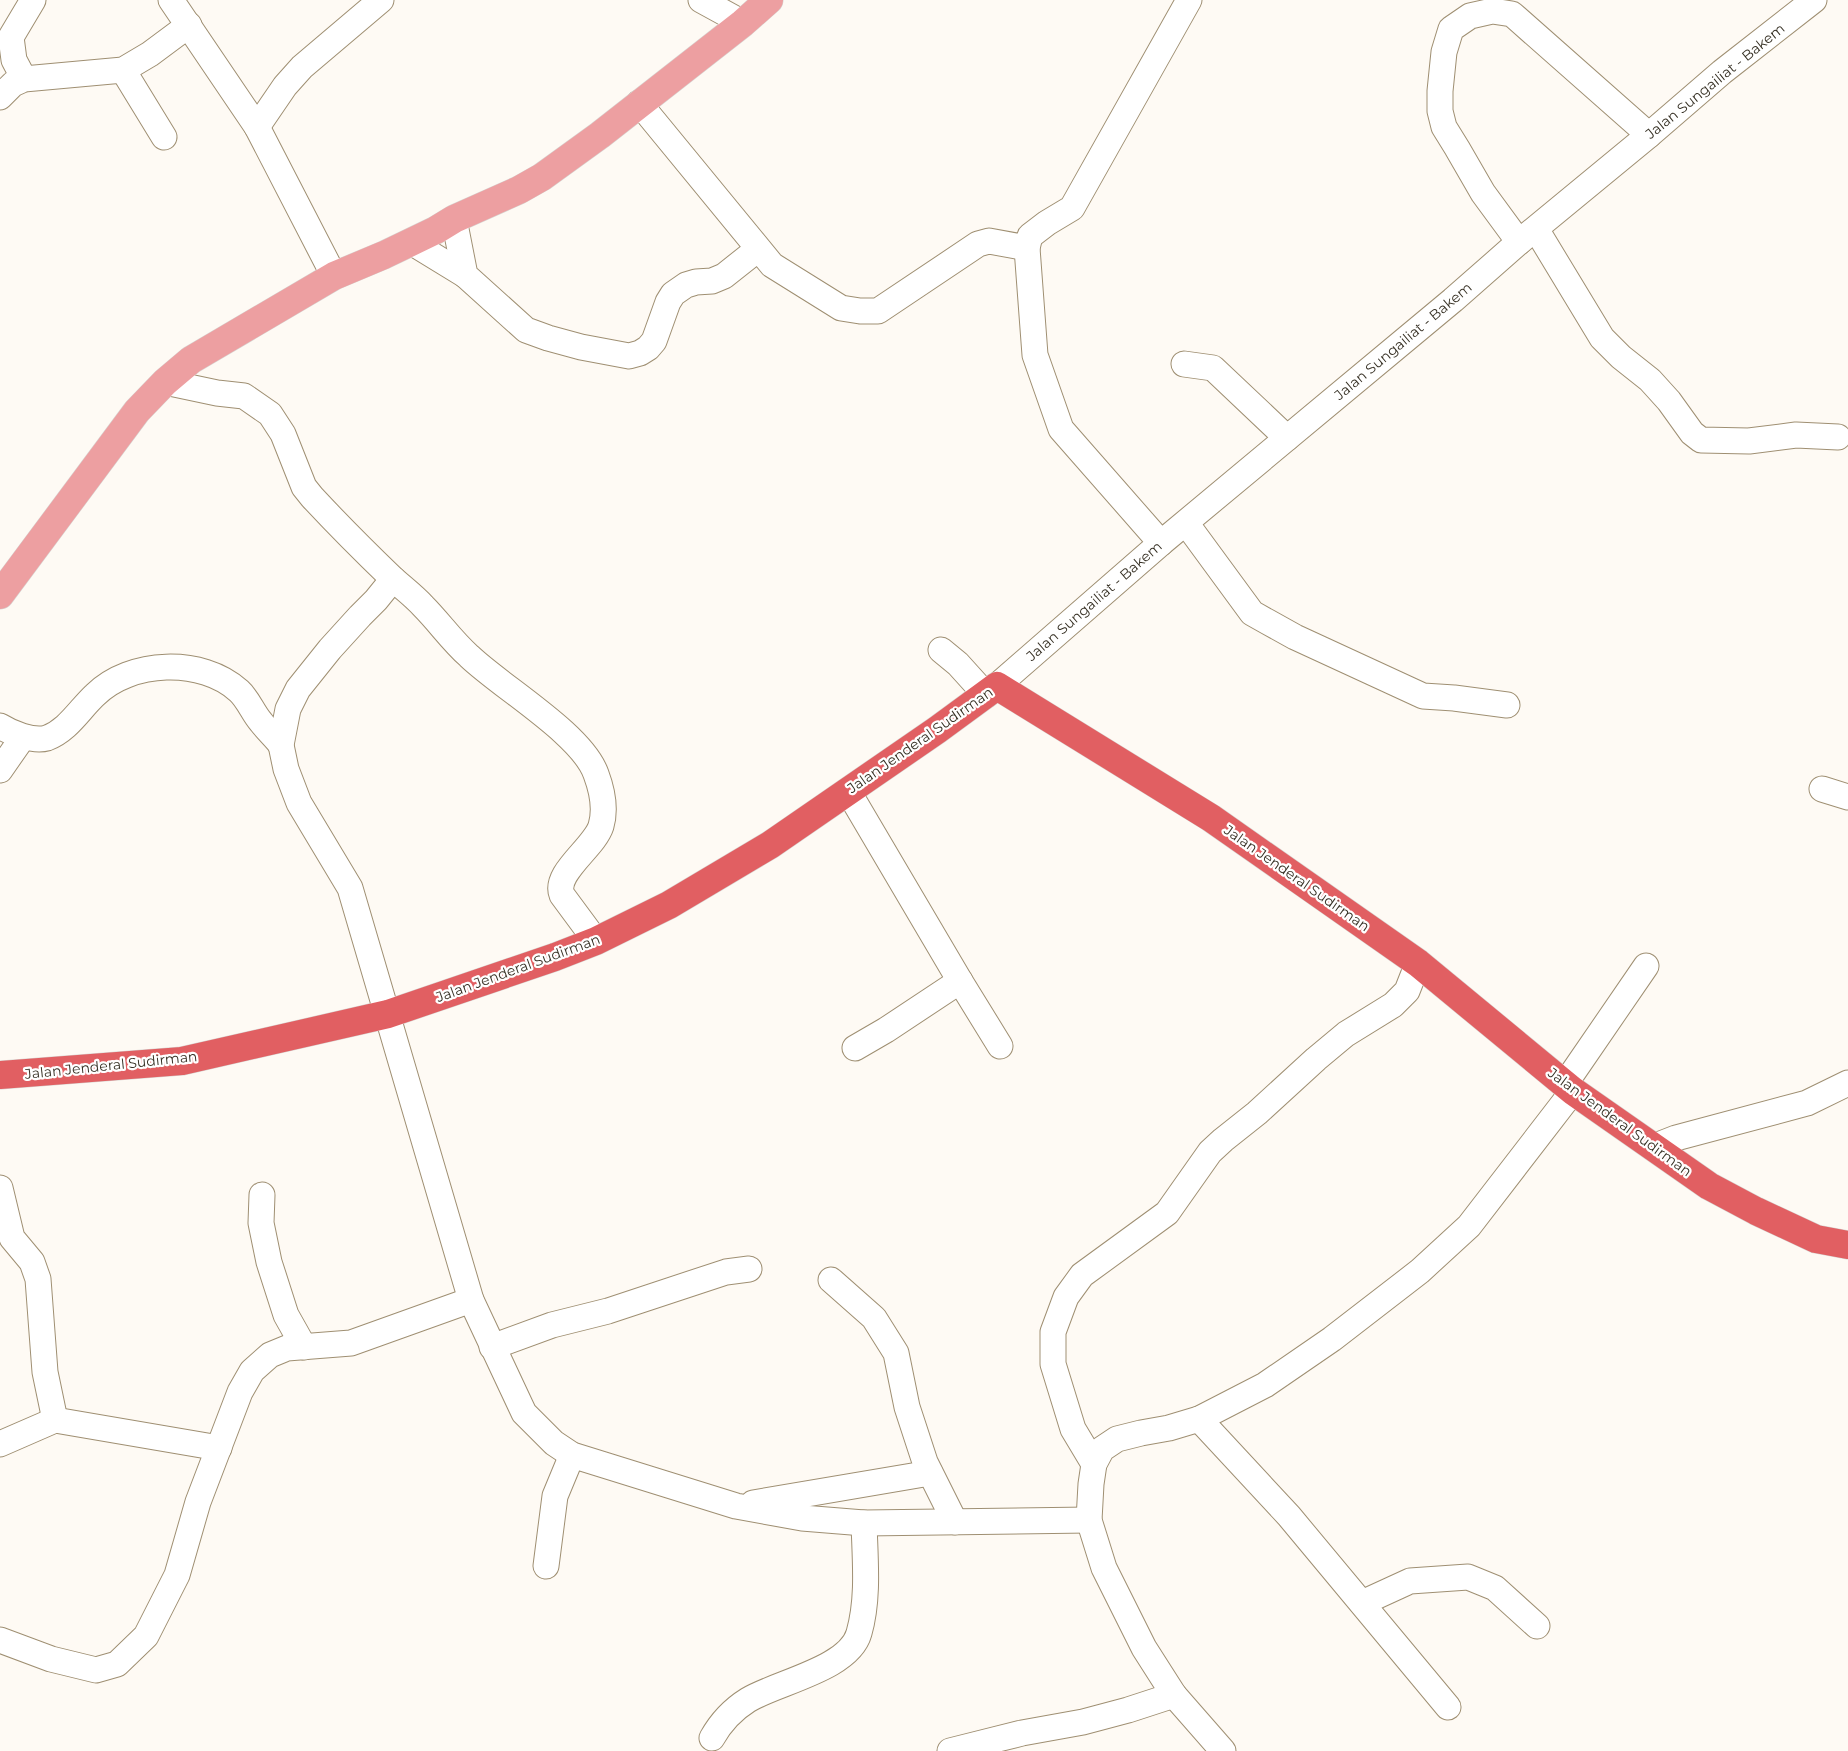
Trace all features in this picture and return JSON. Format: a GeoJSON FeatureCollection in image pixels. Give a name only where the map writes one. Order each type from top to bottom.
{"type":"FeatureCollection","features":[{"type":"Feature","properties":{"kind":"highway","name":"Jalan Jenderal Sudirman"},"geometry":{"type":"LineString","coordinates":[[0,1075],[182,1061],[388,1014],[555,957],[596,941],[669,905],[770,844],[991,690],[1211,818],[1418,963],[1569,1087],[1709,1186],[1756,1212],[1816,1238],[1848,1245]]}},
{"type":"Feature","properties":{"kind":"main road"},"geometry":{"type":"LineString","coordinates":[[0,594],[111,443],[137,411],[165,382],[191,360],[334,276],[384,255],[542,177],[600,135],[743,23],[769,0]]}},
{"type":"Feature","properties":{"kind":"street"},"geometry":{"type":"LineString","coordinates":[[24,78],[14,60],[11,37],[33,0]]}},
{"type":"Feature","properties":{"kind":"street"},"geometry":{"type":"LineString","coordinates":[[171,0],[257,127],[334,276]]}},
{"type":"Feature","properties":{"kind":"street"},"geometry":{"type":"LineString","coordinates":[[257,127],[285,86],[302,68],[381,0]]}},
{"type":"Feature","properties":{"kind":"street"},"geometry":{"type":"LineString","coordinates":[[700,0],[743,23]]}},
{"type":"Feature","properties":{"kind":"street"},"geometry":{"type":"LineString","coordinates":[[1161,543],[1061,429],[1035,355],[1027,248],[1030,236],[1072,208],[1189,0]]}},
{"type":"Feature","properties":{"kind":"street","name":"Jalan Sungailiat - Bakem"},"geometry":{"type":"LineString","coordinates":[[991,690],[1161,543],[1453,300],[1527,235],[1649,135],[1722,72],[1814,0]]}},
{"type":"Feature","properties":{"kind":"street"},"geometry":{"type":"LineString","coordinates":[[1649,135],[1512,14],[1492,11],[1470,16],[1451,29],[1444,52],[1440,91],[1440,111],[1444,127],[1483,193],[1527,235],[1602,338],[1650,380],[1669,401],[1692,433],[1701,440],[1748,441],[1796,435],[1838,438]]}},
{"type":"Feature","properties":{"kind":"street"},"geometry":{"type":"LineString","coordinates":[[0,97],[13,84],[24,78],[122,70],[150,54],[189,25]]}},
{"type":"Feature","properties":{"kind":"street"},"geometry":{"type":"LineString","coordinates":[[122,70],[164,138]]}},
{"type":"Feature","properties":{"kind":"street"},"geometry":{"type":"LineString","coordinates":[[639,103],[772,265],[841,308],[878,311],[978,244],[989,241],[1027,248]]}},
{"type":"Feature","properties":{"kind":"street"},"geometry":{"type":"LineString","coordinates":[[454,219],[465,275]]}},
{"type":"Feature","properties":{"kind":"street"},"geometry":{"type":"LineString","coordinates":[[411,242],[465,275],[526,330],[581,347],[629,356],[640,353],[654,341],[668,302],[673,294],[686,285],[712,281],[724,276],[758,249]]}},
{"type":"Feature","properties":{"kind":"street"},"geometry":{"type":"LineString","coordinates":[[1184,364],[1213,368],[1287,438]]}},
{"type":"Feature","properties":{"kind":"street"},"geometry":{"type":"LineString","coordinates":[[165,382],[218,393],[244,396],[270,414],[283,434],[304,487],[393,579],[422,604],[470,657],[566,734],[583,752],[596,772],[602,794],[603,814],[600,827],[592,841],[567,872],[560,883],[560,889],[562,895],[596,941]]}},
{"type":"Feature","properties":{"kind":"street"},"geometry":{"type":"LineString","coordinates":[[1186,523],[1252,612],[1268,622],[1295,637],[1423,696],[1507,705]]}},
{"type":"Feature","properties":{"kind":"street"},"geometry":{"type":"LineString","coordinates":[[393,579],[330,649],[298,689],[288,709],[281,745],[286,769],[299,802],[350,888],[470,1300],[524,1412],[554,1443],[572,1456],[736,1506],[802,1518],[864,1523],[1089,1520]]}},
{"type":"Feature","properties":{"kind":"street"},"geometry":{"type":"LineString","coordinates":[[941,650],[991,690]]}},
{"type":"Feature","properties":{"kind":"street"},"geometry":{"type":"LineString","coordinates":[[0,726],[23,737],[46,738],[68,725],[96,694],[122,676],[154,667],[190,668],[216,677],[240,692],[261,722],[281,745]]}},
{"type":"Feature","properties":{"kind":"street"},"geometry":{"type":"LineString","coordinates":[[0,770],[23,737]]}},
{"type":"Feature","properties":{"kind":"street"},"geometry":{"type":"LineString","coordinates":[[1822,789],[1848,797]]}},
{"type":"Feature","properties":{"kind":"street"},"geometry":{"type":"LineString","coordinates":[[848,791],[1000,1046]]}},
{"type":"Feature","properties":{"kind":"street"},"geometry":{"type":"LineString","coordinates":[[1094,1464],[1073,1428],[1053,1364],[1053,1332],[1066,1297],[1082,1275],[1168,1214],[1210,1152],[1223,1140],[1257,1113],[1346,1034],[1393,1005],[1407,991],[1418,963]]}},
{"type":"Feature","properties":{"kind":"street"},"geometry":{"type":"LineString","coordinates":[[1223,1751],[1174,1695],[1144,1648],[1109,1577],[1089,1520],[1094,1464],[1102,1449],[1117,1439],[1140,1432],[1169,1428],[1199,1419],[1265,1385],[1332,1340],[1420,1271],[1469,1226],[1569,1087],[1646,966]]}},
{"type":"Feature","properties":{"kind":"street"},"geometry":{"type":"LineString","coordinates":[[855,1048],[886,1030],[960,981]]}},
{"type":"Feature","properties":{"kind":"street"},"geometry":{"type":"LineString","coordinates":[[1654,1147],[1676,1138],[1807,1103],[1848,1083]]}},
{"type":"Feature","properties":{"kind":"street"},"geometry":{"type":"LineString","coordinates":[[0,1188],[12,1238],[32,1262],[38,1279],[45,1372],[55,1420]]}},
{"type":"Feature","properties":{"kind":"street"},"geometry":{"type":"LineString","coordinates":[[262,1195],[261,1224],[270,1262],[286,1315],[304,1347]]}},
{"type":"Feature","properties":{"kind":"street"},"geometry":{"type":"LineString","coordinates":[[492,1347],[552,1325],[608,1311],[726,1272],[749,1269]]}},
{"type":"Feature","properties":{"kind":"street"},"geometry":{"type":"LineString","coordinates":[[831,1280],[874,1318],[896,1353],[907,1407],[925,1462],[954,1522]]}},
{"type":"Feature","properties":{"kind":"street"},"geometry":{"type":"LineString","coordinates":[[0,1640],[51,1659],[96,1670],[117,1664],[146,1636],[178,1575],[198,1502],[240,1392],[252,1370],[270,1355],[287,1348],[351,1343],[470,1300]]}},
{"type":"Feature","properties":{"kind":"street"},"geometry":{"type":"LineString","coordinates":[[1199,1419],[1289,1516],[1448,1707]]}},
{"type":"Feature","properties":{"kind":"street"},"geometry":{"type":"LineString","coordinates":[[0,1444],[55,1420],[219,1448]]}},
{"type":"Feature","properties":{"kind":"street"},"geometry":{"type":"LineString","coordinates":[[546,1566],[555,1496],[572,1456]]}},
{"type":"Feature","properties":{"kind":"street"},"geometry":{"type":"LineString","coordinates":[[736,1506],[930,1473]]}},
{"type":"Feature","properties":{"kind":"street"},"geometry":{"type":"LineString","coordinates":[[712,1738],[722,1722],[735,1709],[749,1700],[828,1665],[849,1650],[859,1635],[865,1602],[864,1523]]}},
{"type":"Feature","properties":{"kind":"street"},"geometry":{"type":"LineString","coordinates":[[1362,1603],[1410,1581],[1468,1577],[1495,1588],[1537,1626]]}},
{"type":"Feature","properties":{"kind":"street"},"geometry":{"type":"LineString","coordinates":[[950,1751],[1022,1733],[1083,1722],[1174,1695]]}}]}
